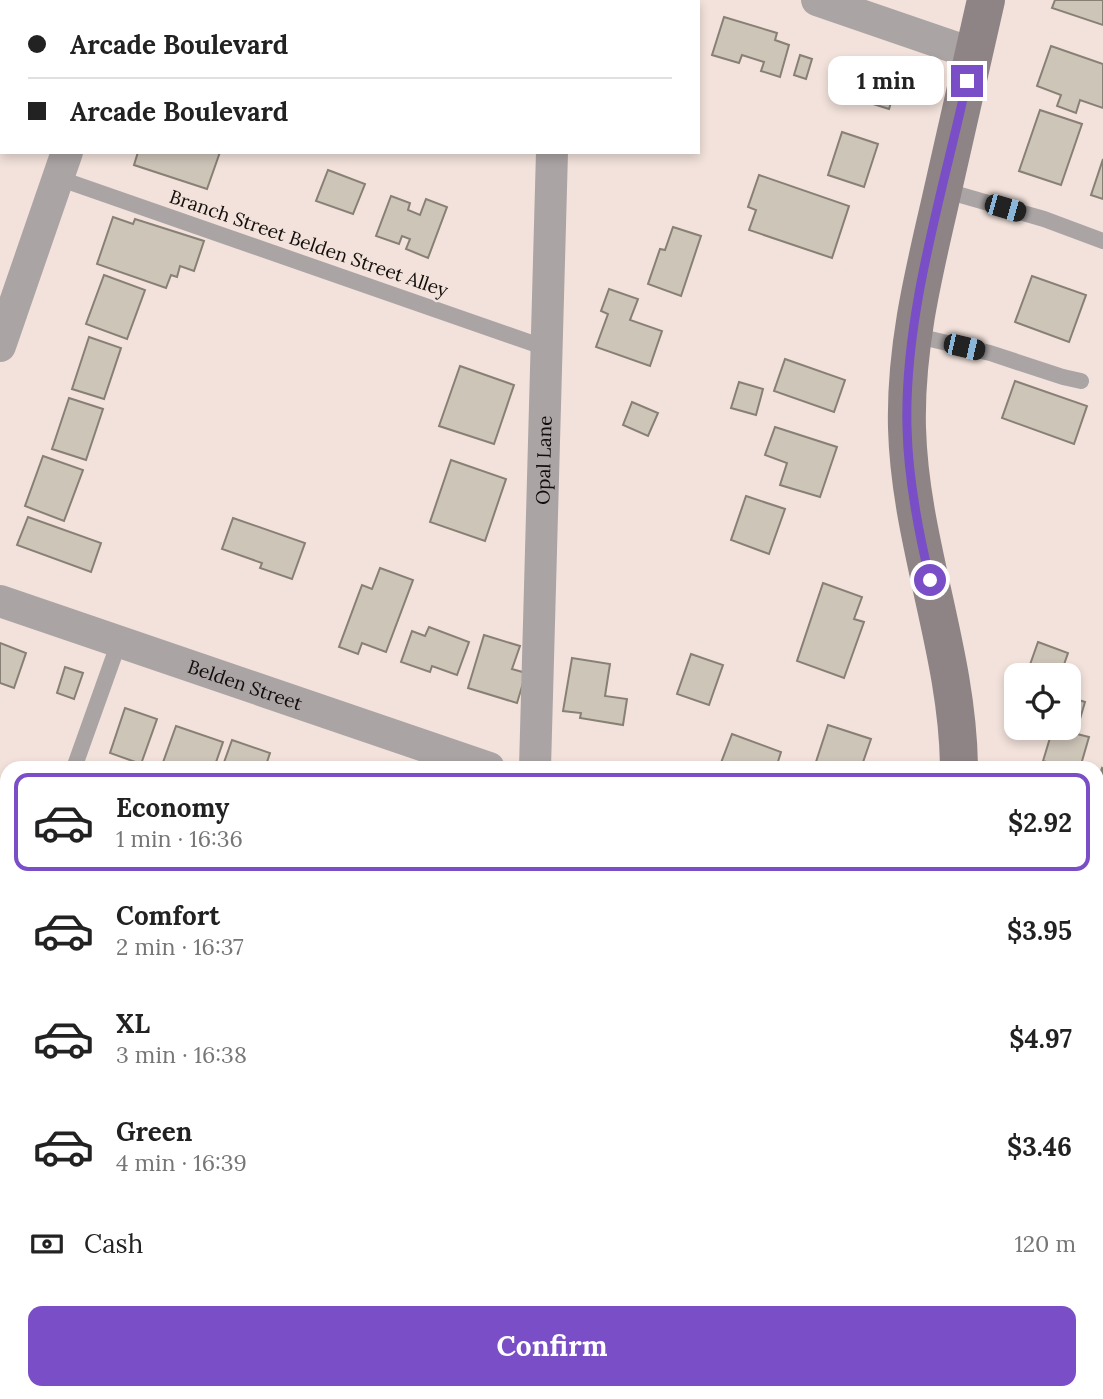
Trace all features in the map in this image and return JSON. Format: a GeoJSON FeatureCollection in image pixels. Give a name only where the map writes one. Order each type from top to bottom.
{"type":"FeatureCollection","features":[{"type":"Feature","properties":{"kind":"street"},"geometry":{"type":"LineString","coordinates":[[817,0],[974,54]]}},
{"type":"Feature","properties":{"kind":"street"},"geometry":{"type":"LineString","coordinates":[[959,761],[952,682],[911,489],[907,427],[917,305],[986,0]]}},
{"type":"Feature","properties":{"kind":"street","name":"Opal Lane"},"geometry":{"type":"LineString","coordinates":[[535,761],[552,154]]}},
{"type":"Feature","properties":{"kind":"street"},"geometry":{"type":"LineString","coordinates":[[0,346],[63,165]]}},
{"type":"Feature","properties":{"kind":"street","name":"Belden Street"},"geometry":{"type":"LineString","coordinates":[[0,601],[468,761]]}},
{"type":"Feature","properties":{"kind":"lane","name":"Branch Street Belden Street Alley"},"geometry":{"type":"LineString","coordinates":[[63,165],[546,348]]}},
{"type":"Feature","properties":{"kind":"lane"},"geometry":{"type":"LineString","coordinates":[[943,190],[1044,219],[1103,241]]}},
{"type":"Feature","properties":{"kind":"lane"},"geometry":{"type":"LineString","coordinates":[[913,335],[990,353],[1081,381]]}},
{"type":"Feature","properties":{"kind":"lane"},"geometry":{"type":"LineString","coordinates":[[76,761],[119,642]]}},
{"type":"Feature","properties":{"kind":"building"},"geometry":{"type":"Polygon","coordinates":[[[1055,0],[1103,0],[1103,25],[1052,8],[1055,0]]]}},
{"type":"Feature","properties":{"kind":"building"},"geometry":{"type":"Polygon","coordinates":[[[724,17],[777,33],[775,40],[789,45],[780,77],[761,71],[764,62],[742,55],[739,63],[712,55],[724,17]]]}},
{"type":"Feature","properties":{"kind":"building"},"geometry":{"type":"Polygon","coordinates":[[[1051,46],[1103,64],[1103,108],[1080,100],[1076,113],[1057,106],[1061,95],[1037,86],[1051,46]]]}},
{"type":"Feature","properties":{"kind":"building"},"geometry":{"type":"Polygon","coordinates":[[[800,55],[812,59],[806,79],[794,75],[800,55]]]}},
{"type":"Feature","properties":{"kind":"building"},"geometry":{"type":"Polygon","coordinates":[[[862,61],[900,74],[889,109],[851,97],[862,61]]]}},
{"type":"Feature","properties":{"kind":"building"},"geometry":{"type":"Polygon","coordinates":[[[1040,110],[1082,124],[1061,185],[1019,171],[1040,110]]]}},
{"type":"Feature","properties":{"kind":"building"},"geometry":{"type":"Polygon","coordinates":[[[842,132],[878,144],[864,187],[828,175],[842,132]]]}},
{"type":"Feature","properties":{"kind":"building"},"geometry":{"type":"Polygon","coordinates":[[[137,154],[219,154],[207,189],[134,165],[137,154]]]}},
{"type":"Feature","properties":{"kind":"building"},"geometry":{"type":"Polygon","coordinates":[[[1103,159],[1103,199],[1091,195],[1103,159]]]}},
{"type":"Feature","properties":{"kind":"building"},"geometry":{"type":"Polygon","coordinates":[[[328,170],[365,184],[353,214],[316,201],[328,170]]]}},
{"type":"Feature","properties":{"kind":"building"},"geometry":{"type":"Polygon","coordinates":[[[759,175],[849,206],[832,258],[749,230],[756,210],[748,207],[759,175]]]}},
{"type":"Feature","properties":{"kind":"building"},"geometry":{"type":"Polygon","coordinates":[[[391,196],[410,203],[408,210],[420,215],[426,199],[447,207],[428,258],[406,249],[410,239],[402,236],[399,244],[376,236],[391,196]]]}},
{"type":"Feature","properties":{"kind":"building"},"geometry":{"type":"Polygon","coordinates":[[[113,217],[133,224],[135,219],[204,241],[194,271],[180,266],[177,277],[171,275],[166,288],[97,264],[113,217]]]}},
{"type":"Feature","properties":{"kind":"building"},"geometry":{"type":"Polygon","coordinates":[[[673,227],[701,236],[681,296],[648,284],[660,249],[665,250],[673,227]]]}},
{"type":"Feature","properties":{"kind":"building"},"geometry":{"type":"Polygon","coordinates":[[[104,275],[145,290],[127,339],[86,324],[104,275]]]}},
{"type":"Feature","properties":{"kind":"building"},"geometry":{"type":"Polygon","coordinates":[[[1032,276],[1086,295],[1069,342],[1015,322],[1032,276]]]}},
{"type":"Feature","properties":{"kind":"building"},"geometry":{"type":"Polygon","coordinates":[[[609,289],[638,299],[630,320],[662,331],[650,366],[596,347],[608,314],[601,311],[609,289]]]}},
{"type":"Feature","properties":{"kind":"building"},"geometry":{"type":"Polygon","coordinates":[[[89,337],[121,348],[104,399],[72,389],[89,337]]]}},
{"type":"Feature","properties":{"kind":"building"},"geometry":{"type":"Polygon","coordinates":[[[785,359],[845,380],[834,412],[774,391],[785,359]]]}},
{"type":"Feature","properties":{"kind":"building"},"geometry":{"type":"Polygon","coordinates":[[[460,366],[514,385],[494,444],[439,426],[460,366]]]}},
{"type":"Feature","properties":{"kind":"building"},"geometry":{"type":"Polygon","coordinates":[[[1015,381],[1087,406],[1074,444],[1002,418],[1015,381]]]}},
{"type":"Feature","properties":{"kind":"building"},"geometry":{"type":"Polygon","coordinates":[[[739,382],[763,389],[756,415],[731,408],[739,382]]]}},
{"type":"Feature","properties":{"kind":"building"},"geometry":{"type":"Polygon","coordinates":[[[69,398],[103,409],[86,460],[52,449],[69,398]]]}},
{"type":"Feature","properties":{"kind":"building"},"geometry":{"type":"Polygon","coordinates":[[[632,402],[658,413],[648,436],[623,425],[632,402]]]}},
{"type":"Feature","properties":{"kind":"building"},"geometry":{"type":"Polygon","coordinates":[[[775,427],[837,447],[820,497],[780,485],[787,463],[765,455],[775,427]]]}},
{"type":"Feature","properties":{"kind":"building"},"geometry":{"type":"Polygon","coordinates":[[[43,456],[83,470],[64,521],[25,506],[43,456]]]}},
{"type":"Feature","properties":{"kind":"building"},"geometry":{"type":"Polygon","coordinates":[[[451,460],[506,479],[485,541],[430,522],[451,460]]]}},
{"type":"Feature","properties":{"kind":"building"},"geometry":{"type":"Polygon","coordinates":[[[746,496],[785,509],[769,554],[731,540],[746,496]]]}},
{"type":"Feature","properties":{"kind":"building"},"geometry":{"type":"Polygon","coordinates":[[[28,517],[101,543],[91,572],[17,545],[28,517]]]}},
{"type":"Feature","properties":{"kind":"building"},"geometry":{"type":"Polygon","coordinates":[[[233,518],[305,543],[292,579],[260,568],[262,563],[222,549],[233,518]]]}},
{"type":"Feature","properties":{"kind":"building"},"geometry":{"type":"Polygon","coordinates":[[[380,568],[413,580],[386,652],[362,643],[358,654],[339,647],[362,585],[372,589],[380,568]]]}},
{"type":"Feature","properties":{"kind":"building"},"geometry":{"type":"Polygon","coordinates":[[[823,583],[862,597],[854,619],[864,622],[844,678],[797,661],[823,583]]]}},
{"type":"Feature","properties":{"kind":"building"},"geometry":{"type":"Polygon","coordinates":[[[429,627],[469,642],[457,675],[432,666],[430,672],[401,662],[412,631],[425,636],[429,627]]]}},
{"type":"Feature","properties":{"kind":"building"},"geometry":{"type":"Polygon","coordinates":[[[484,635],[520,646],[512,669],[526,673],[517,703],[468,688],[484,635]]]}},
{"type":"Feature","properties":{"kind":"building"},"geometry":{"type":"Polygon","coordinates":[[[1038,642],[1068,653],[1065,663],[1031,663],[1038,642]]]}},
{"type":"Feature","properties":{"kind":"building"},"geometry":{"type":"Polygon","coordinates":[[[0,643],[26,653],[14,688],[0,683],[0,643]]]}},
{"type":"Feature","properties":{"kind":"building"},"geometry":{"type":"Polygon","coordinates":[[[691,654],[723,665],[709,705],[677,694],[691,654]]]}},
{"type":"Feature","properties":{"kind":"building"},"geometry":{"type":"Polygon","coordinates":[[[572,658],[610,664],[605,696],[627,699],[623,725],[580,718],[581,713],[563,711],[572,658]]]}},
{"type":"Feature","properties":{"kind":"building"},"geometry":{"type":"Polygon","coordinates":[[[65,667],[83,673],[74,699],[57,693],[65,667]]]}},
{"type":"Feature","properties":{"kind":"building"},"geometry":{"type":"Polygon","coordinates":[[[125,708],[157,719],[142,761],[133,761],[110,753],[125,708]]]}},
{"type":"Feature","properties":{"kind":"building"},"geometry":{"type":"Polygon","coordinates":[[[828,725],[871,739],[863,761],[816,761],[828,725]]]}},
{"type":"Feature","properties":{"kind":"building"},"geometry":{"type":"Polygon","coordinates":[[[176,726],[223,742],[216,761],[164,761],[176,726]]]}},
{"type":"Feature","properties":{"kind":"building"},"geometry":{"type":"Polygon","coordinates":[[[732,734],[781,752],[778,761],[722,761],[732,734]]]}},
{"type":"Feature","properties":{"kind":"building"},"geometry":{"type":"Polygon","coordinates":[[[1081,735],[1089,737],[1082,761],[1043,761],[1049,740],[1081,740],[1081,735]]]}},
{"type":"Feature","properties":{"kind":"building"},"geometry":{"type":"Polygon","coordinates":[[[232,740],[270,753],[267,761],[224,761],[232,740]]]}},
{"type":"Feature","properties":{"kind":"route"},"geometry":{"type":"LineString","coordinates":[[930,580],[911,489],[907,427],[909,366],[917,305],[967,81]]}}]}
